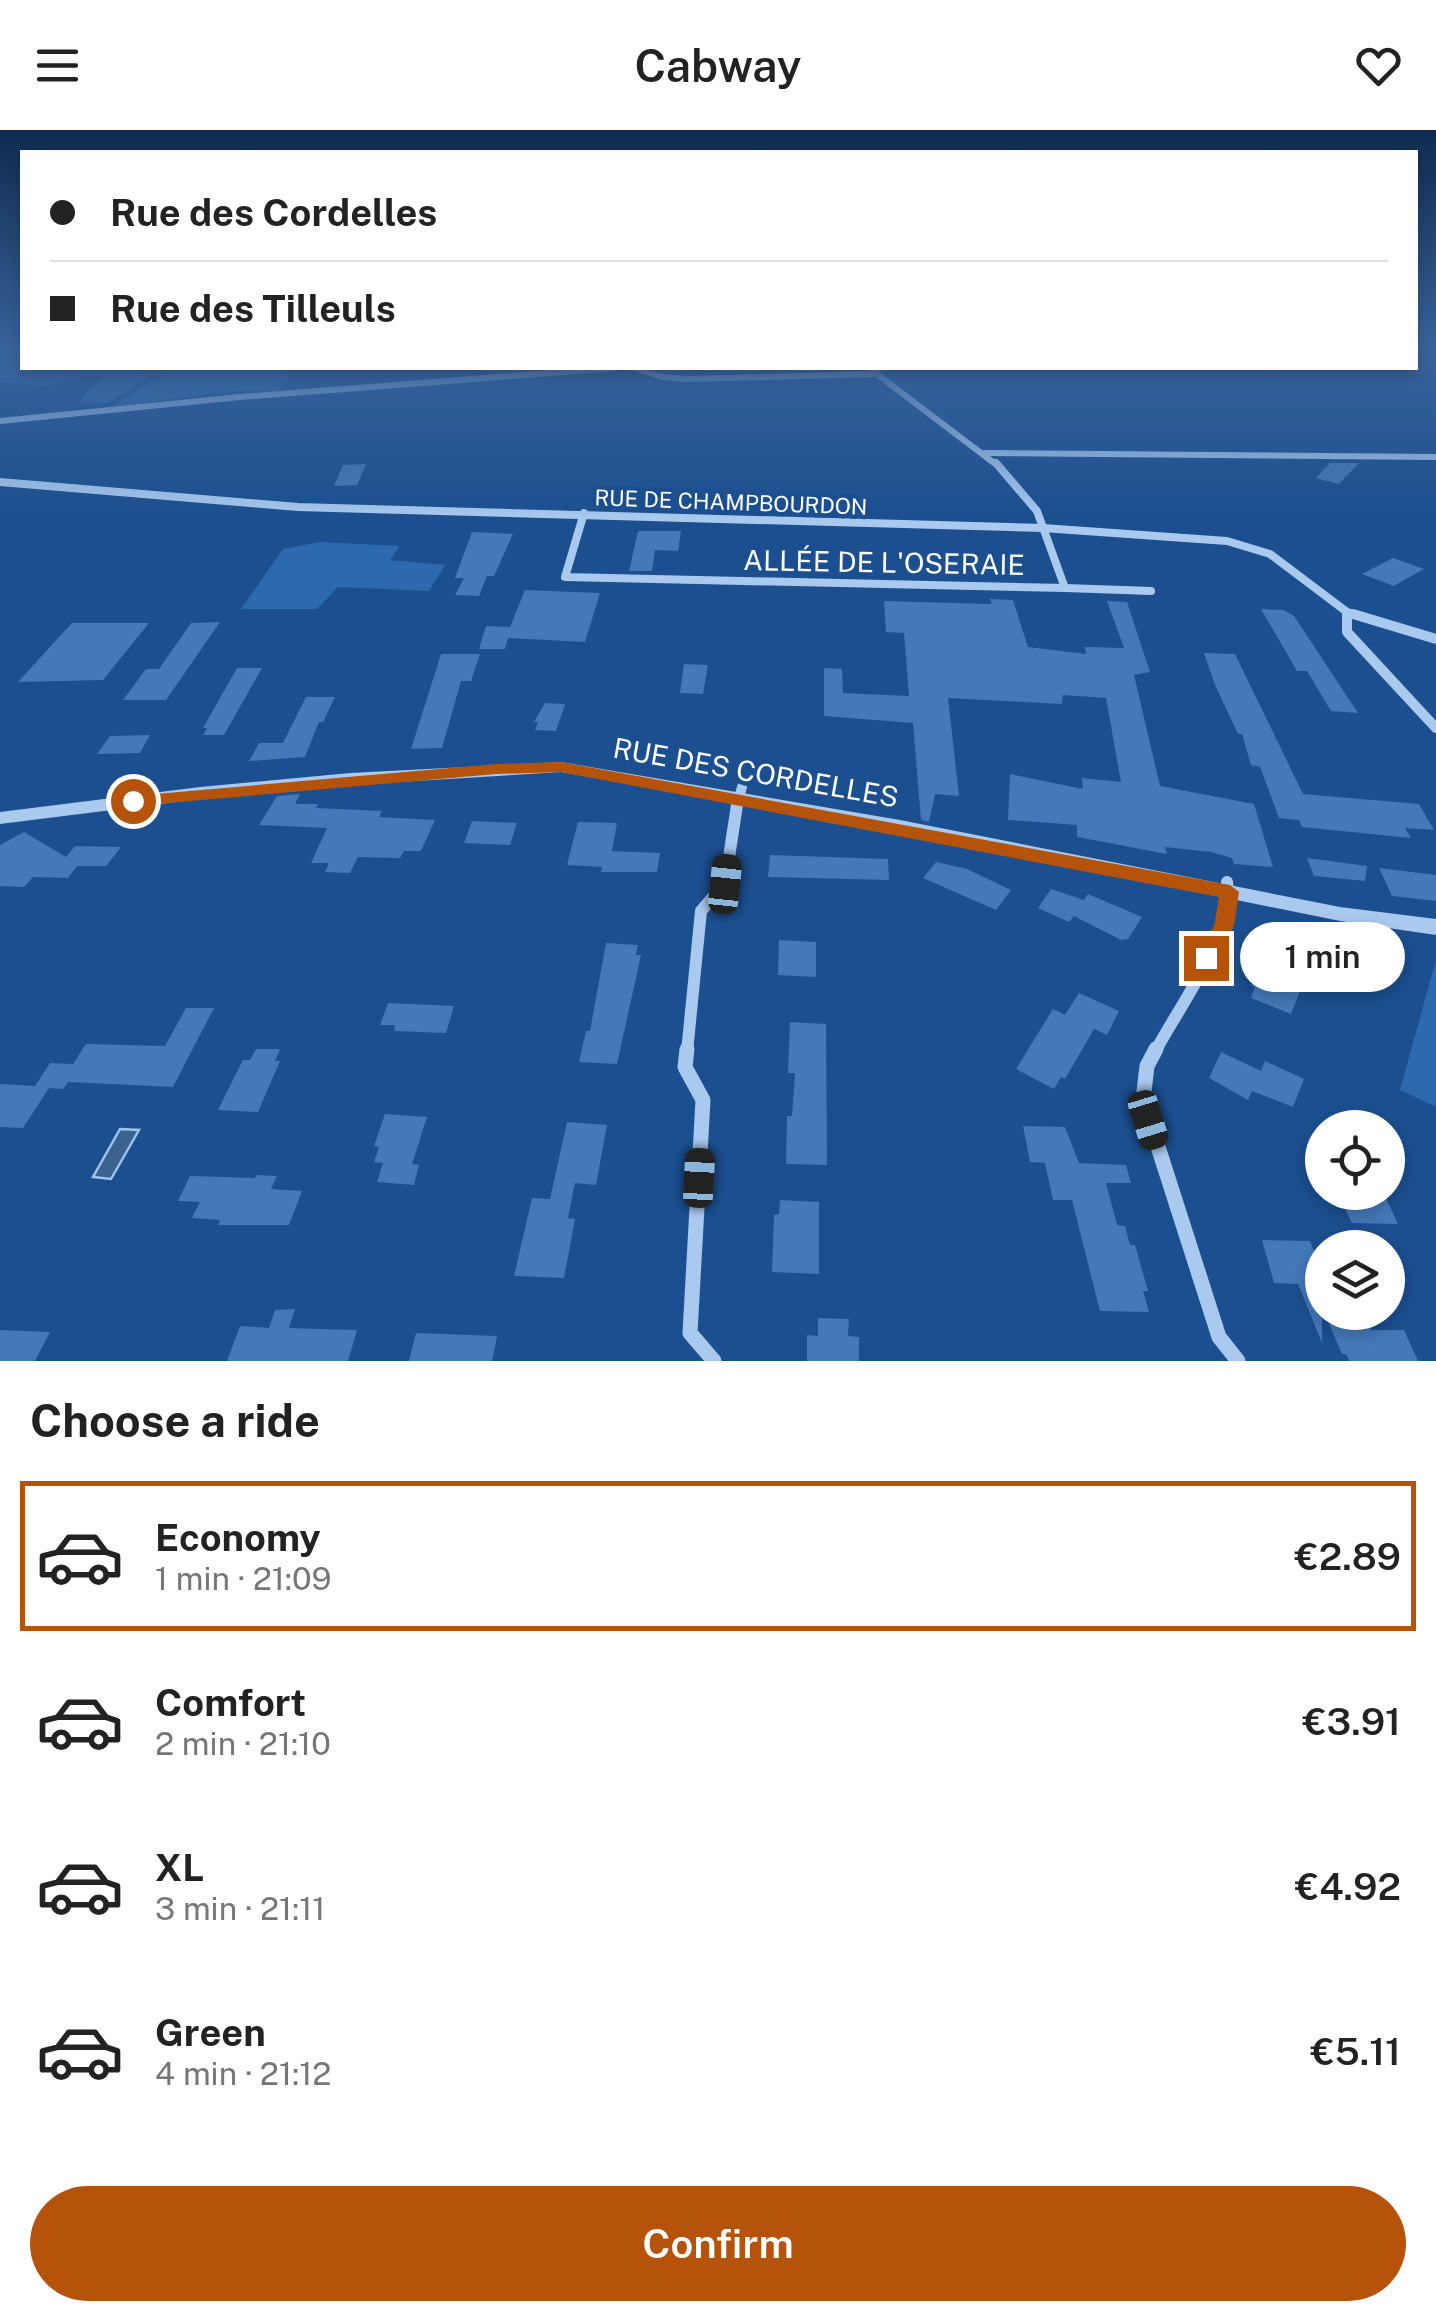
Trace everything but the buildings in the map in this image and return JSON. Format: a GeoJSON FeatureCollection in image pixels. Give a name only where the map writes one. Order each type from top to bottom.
{"type":"FeatureCollection","features":[{"type":"Feature","properties":{"kind":"street"},"geometry":{"type":"LineString","coordinates":[[0,421],[166,404]]}},
{"type":"Feature","properties":{"kind":"street","name":"ALLÉE DE L'OSERAIE"},"geometry":{"type":"LineString","coordinates":[[919,404],[985,453],[1037,511],[1064,588]]}},
{"type":"Feature","properties":{"kind":"street"},"geometry":{"type":"LineString","coordinates":[[985,453],[1436,457]]}},
{"type":"Feature","properties":{"kind":"street","name":"RUE DE CHAMPBOURDON"},"geometry":{"type":"LineString","coordinates":[[0,482],[298,507],[1042,528],[1227,541],[1252,546],[1290,567],[1347,612],[1436,639]]}},
{"type":"Feature","properties":{"kind":"street","name":"ALLÉE DE L'OSERAIE"},"geometry":{"type":"LineString","coordinates":[[584,514],[565,577],[1151,591]]}},
{"type":"Feature","properties":{"kind":"street"},"geometry":{"type":"LineString","coordinates":[[1347,612],[1344,624],[1348,632],[1436,728]]}},
{"type":"Feature","properties":{"kind":"street","name":"RUE DES CORDELLES"},"geometry":{"type":"LineString","coordinates":[[0,818],[200,792],[532,767],[740,792],[1436,927]]}},
{"type":"Feature","properties":{"kind":"street"},"geometry":{"type":"LineString","coordinates":[[714,1361],[690,1333],[704,1100],[685,1067],[701,912],[725,884],[740,792]]}},
{"type":"Feature","properties":{"kind":"street"},"geometry":{"type":"LineString","coordinates":[[1228,887],[1224,926],[1146,1066],[1142,1100],[1219,1337],[1238,1361]]}},
{"type":"Feature","properties":{"kind":"shaded area"},"geometry":{"type":"Polygon","coordinates":[[[320,542],[400,546],[390,560],[445,565],[429,591],[338,587],[317,609],[241,609],[283,549],[320,542]]]}},
{"type":"Feature","properties":{"kind":"shaded area"},"geometry":{"type":"Polygon","coordinates":[[[1436,960],[1436,1107],[1400,1090],[1436,960]]]}},
{"type":"Feature","properties":{"kind":"shaded area"},"geometry":{"type":"Polygon","coordinates":[[[120,1129],[139,1130],[111,1179],[93,1177],[120,1129]]]}},
{"type":"Feature","properties":{"kind":"route"},"geometry":{"type":"LineString","coordinates":[[133,801],[312,782],[496,769],[561,767],[597,772],[900,826],[1230,892],[1224,926],[1206,958]]}}]}
